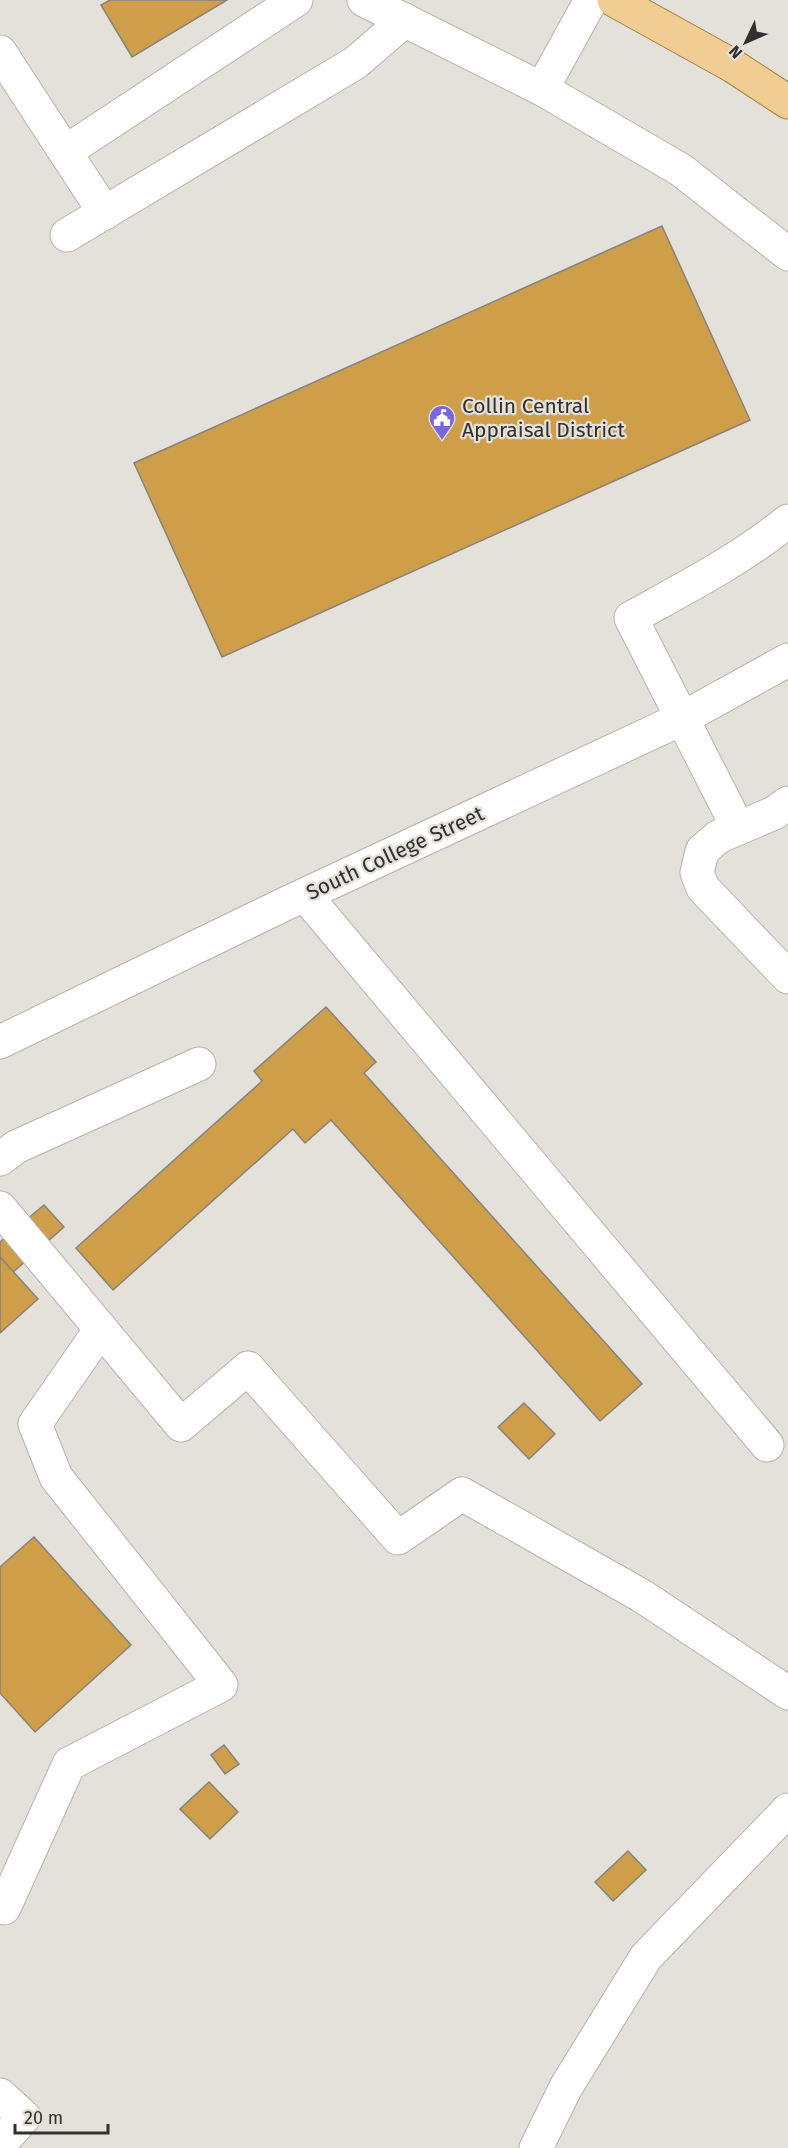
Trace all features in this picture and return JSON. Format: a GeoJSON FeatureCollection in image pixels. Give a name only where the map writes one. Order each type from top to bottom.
{"type":"FeatureCollection","features":[{"type":"Feature","properties":{"kind":"main road"},"geometry":{"type":"LineString","coordinates":[[614,0],[733,66],[788,102]]}},
{"type":"Feature","properties":{"kind":"street"},"geometry":{"type":"LineString","coordinates":[[65,152],[296,0]]}},
{"type":"Feature","properties":{"kind":"street"},"geometry":{"type":"LineString","coordinates":[[364,0],[543,89],[681,170],[788,254]]}},
{"type":"Feature","properties":{"kind":"street"},"geometry":{"type":"LineString","coordinates":[[543,89],[591,0]]}},
{"type":"Feature","properties":{"kind":"street"},"geometry":{"type":"LineString","coordinates":[[67,235],[355,63],[405,20]]}},
{"type":"Feature","properties":{"kind":"street"},"geometry":{"type":"LineString","coordinates":[[0,52],[105,213]]}},
{"type":"Feature","properties":{"kind":"street"},"geometry":{"type":"LineString","coordinates":[[738,828],[631,618],[758,545],[788,520]]}},
{"type":"Feature","properties":{"kind":"street","name":"South College Street"},"geometry":{"type":"LineString","coordinates":[[0,1042],[681,718],[788,660]]}},
{"type":"Feature","properties":{"kind":"street"},"geometry":{"type":"LineString","coordinates":[[788,803],[774,813],[718,837],[702,851],[697,873],[703,888],[788,977]]}},
{"type":"Feature","properties":{"kind":"street"},"geometry":{"type":"LineString","coordinates":[[305,895],[767,1445]]}},
{"type":"Feature","properties":{"kind":"street"},"geometry":{"type":"LineString","coordinates":[[0,1159],[16,1147],[199,1064]]}},
{"type":"Feature","properties":{"kind":"street"},"geometry":{"type":"LineString","coordinates":[[0,1208],[181,1425],[248,1368],[398,1538],[462,1494],[642,1596],[788,1693]]}},
{"type":"Feature","properties":{"kind":"street"},"geometry":{"type":"LineString","coordinates":[[4,1908],[69,1764],[221,1685],[56,1477],[35,1424],[101,1329]]}},
{"type":"Feature","properties":{"kind":"street"},"geometry":{"type":"LineString","coordinates":[[536,2148],[566,2087],[646,1957],[788,1810]]}},
{"type":"Feature","properties":{"kind":"street"},"geometry":{"type":"LineString","coordinates":[[0,2095],[24,2117],[0,2144]]}},
{"type":"Feature","properties":{"kind":"building"},"geometry":{"type":"Polygon","coordinates":[[[110,0],[227,0],[132,57],[101,5],[110,0]]]}},
{"type":"Feature","properties":{"kind":"building","name":"Collin Central Appraisal District"},"geometry":{"type":"Polygon","coordinates":[[[662,226],[750,420],[222,657],[134,463],[662,226]]]}},
{"type":"Feature","properties":{"kind":"building"},"geometry":{"type":"Polygon","coordinates":[[[326,1007],[376,1062],[364,1073],[642,1384],[600,1421],[331,1120],[305,1143],[293,1129],[113,1290],[76,1248],[262,1081],[254,1071],[326,1007]]]}},
{"type":"Feature","properties":{"kind":"building"},"geometry":{"type":"Polygon","coordinates":[[[44,1205],[64,1227],[11,1274],[0,1262],[0,1242],[44,1205]]]}},
{"type":"Feature","properties":{"kind":"building"},"geometry":{"type":"Polygon","coordinates":[[[0,1257],[38,1299],[0,1333],[0,1257]]]}},
{"type":"Feature","properties":{"kind":"building"},"geometry":{"type":"Polygon","coordinates":[[[524,1403],[555,1434],[529,1459],[498,1427],[524,1403]]]}},
{"type":"Feature","properties":{"kind":"building"},"geometry":{"type":"Polygon","coordinates":[[[34,1537],[131,1645],[35,1732],[0,1693],[0,1567],[34,1537]]]}},
{"type":"Feature","properties":{"kind":"building"},"geometry":{"type":"Polygon","coordinates":[[[224,1745],[239,1764],[225,1774],[211,1755],[224,1745]]]}},
{"type":"Feature","properties":{"kind":"building"},"geometry":{"type":"Polygon","coordinates":[[[209,1782],[238,1812],[210,1839],[180,1809],[209,1782]]]}},
{"type":"Feature","properties":{"kind":"building"},"geometry":{"type":"Polygon","coordinates":[[[628,1851],[646,1870],[613,1901],[595,1882],[628,1851]]]}},
{"type":"Feature","properties":{"kind":"place","name":"Collin Central Appraisal District"},"geometry":{"type":"Point","coordinates":[442,441]}}]}
